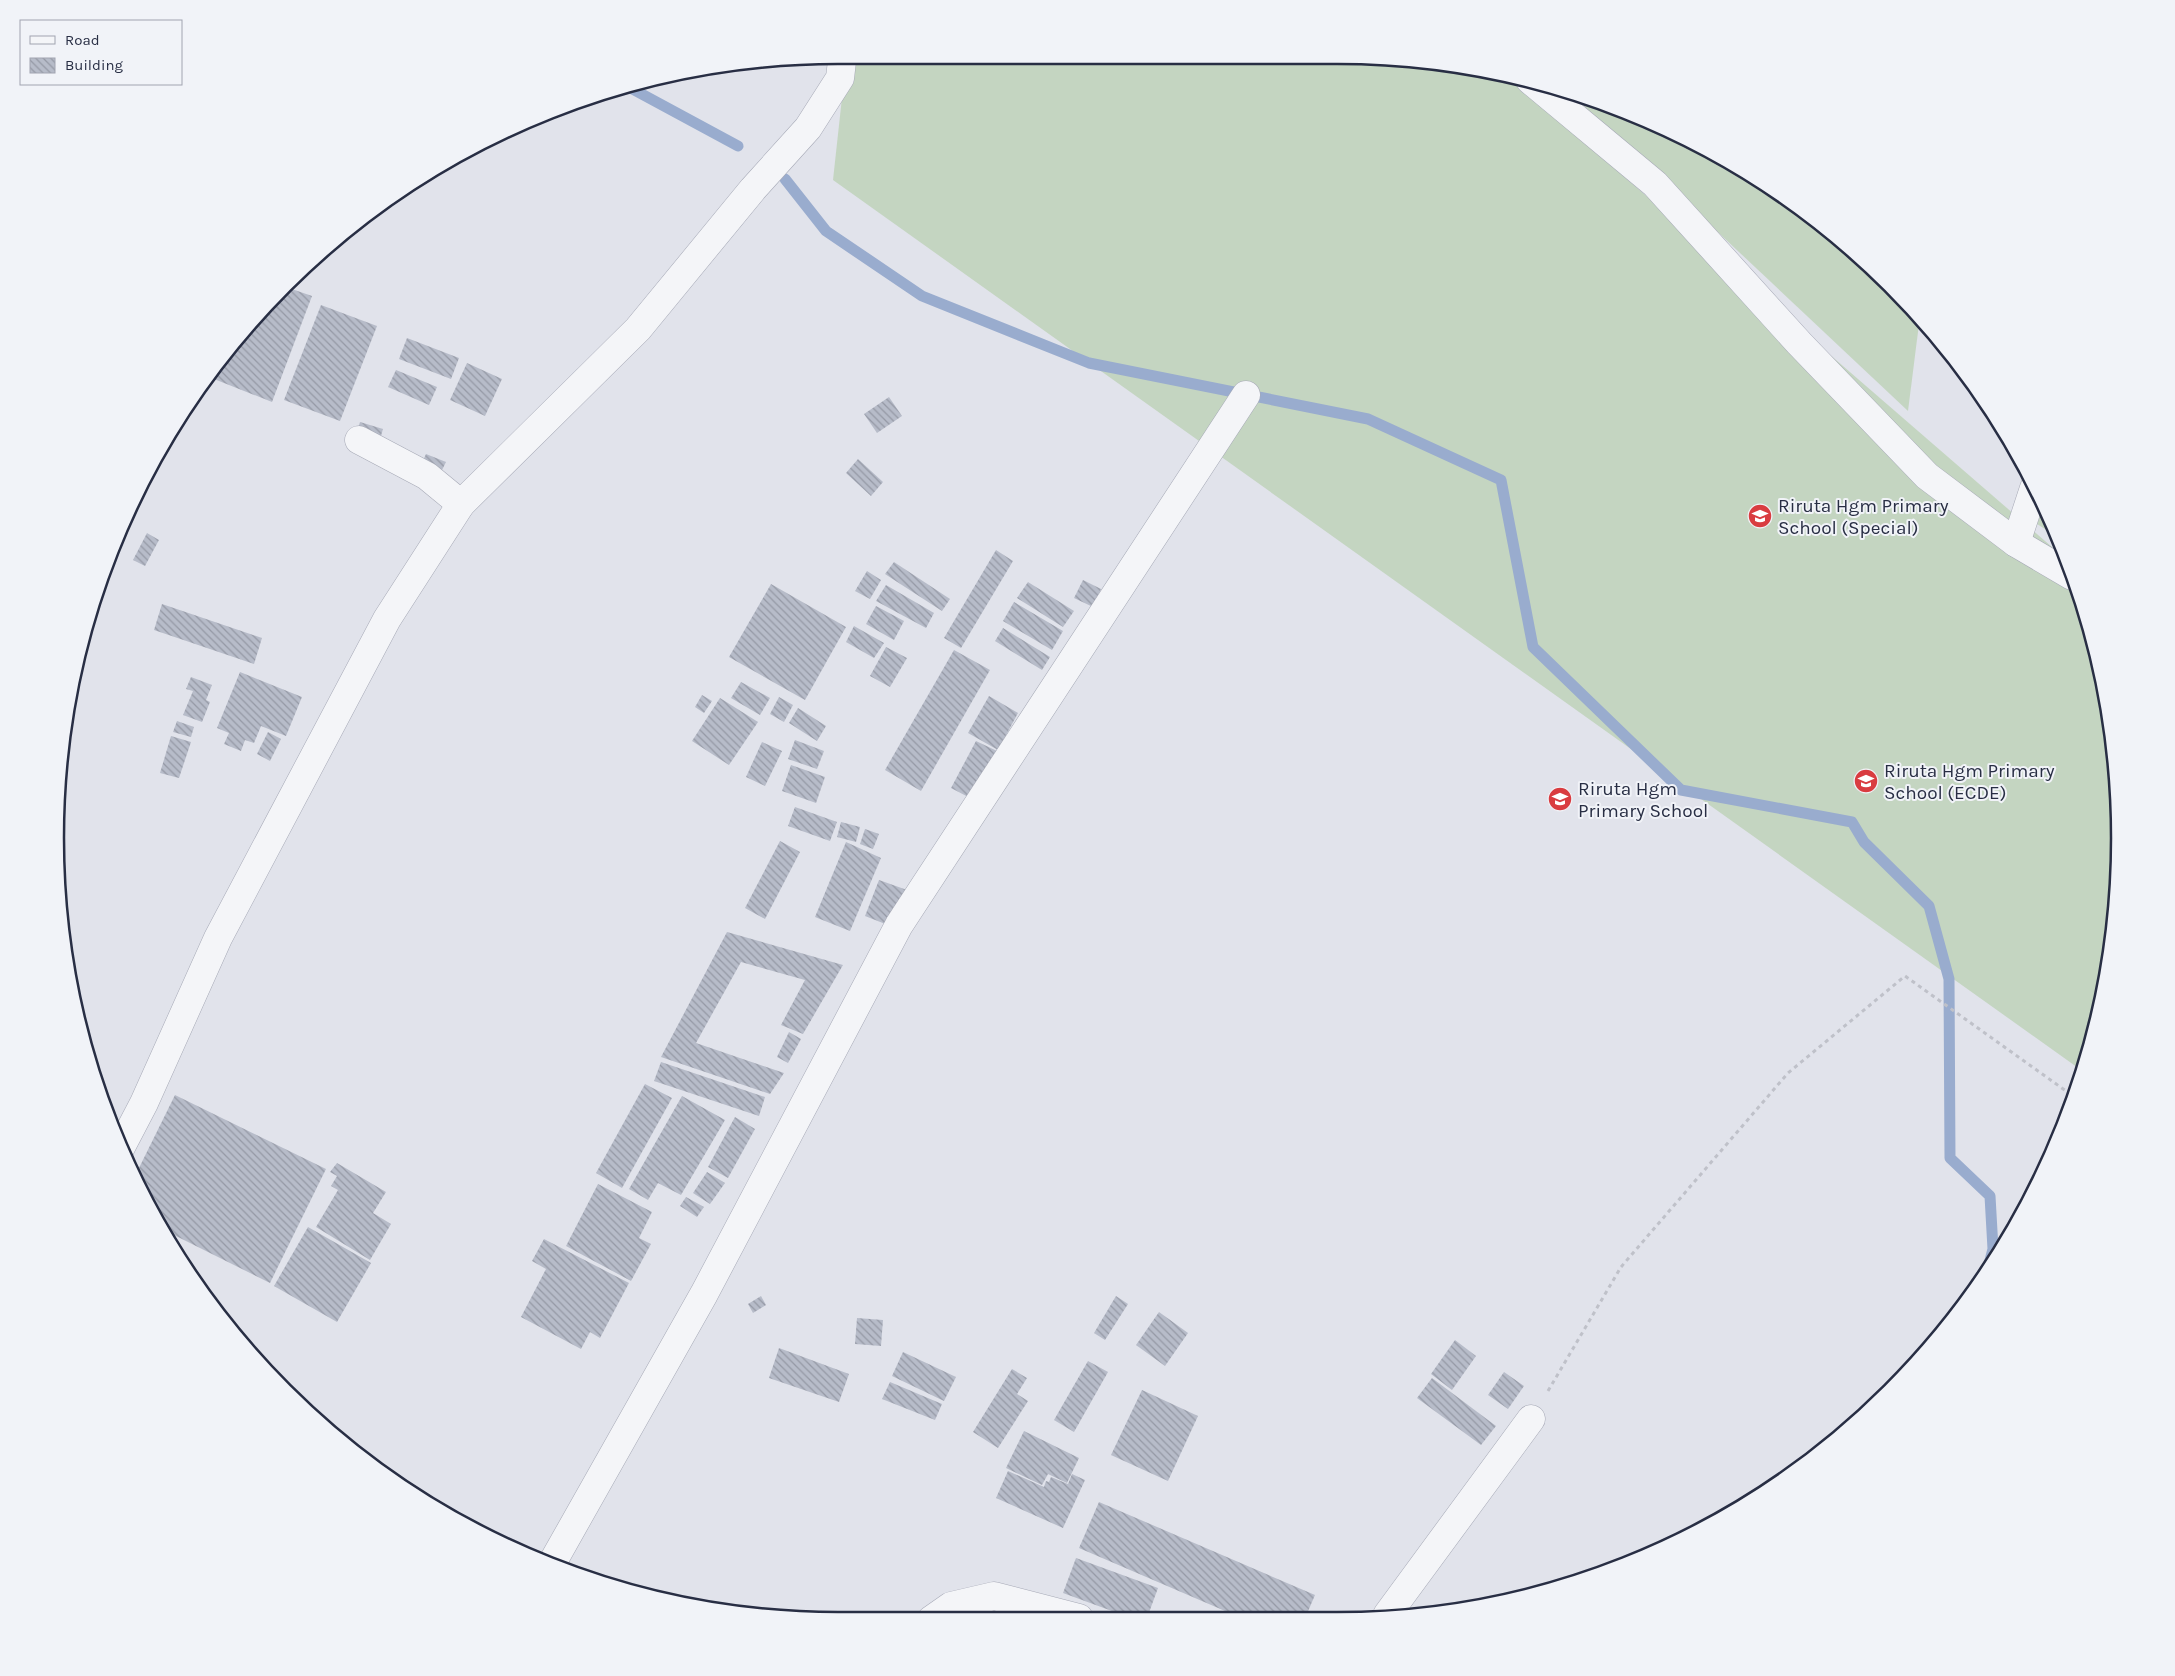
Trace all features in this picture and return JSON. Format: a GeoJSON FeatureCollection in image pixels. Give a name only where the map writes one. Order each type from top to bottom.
{"type":"FeatureCollection","features":[{"type":"Feature","properties":{"kind":"street"},"geometry":{"type":"LineString","coordinates":[[125,1139],[144,1103],[223,930],[388,619],[461,504],[638,329],[753,189],[808,128],[840,78],[842,64]]}},
{"type":"Feature","properties":{"kind":"street"},"geometry":{"type":"LineString","coordinates":[[1545,92],[1655,184],[1799,343],[1926,476],[2016,542],[2063,570]]}},
{"type":"Feature","properties":{"kind":"street"},"geometry":{"type":"LineString","coordinates":[[555,1558],[704,1294],[899,925],[1246,395]]}},
{"type":"Feature","properties":{"kind":"street"},"geometry":{"type":"LineString","coordinates":[[359,440],[427,476],[461,504]]}},
{"type":"Feature","properties":{"kind":"street"},"geometry":{"type":"LineString","coordinates":[[2016,542],[2031,496]]}},
{"type":"Feature","properties":{"kind":"street"},"geometry":{"type":"LineString","coordinates":[[1390,1611],[1531,1419]]}},
{"type":"Feature","properties":{"kind":"street"},"geometry":{"type":"LineString","coordinates":[[942,1612],[951,1606],[994,1596],[1056,1612]]}},
{"type":"Feature","properties":{"kind":"path"},"geometry":{"type":"LineString","coordinates":[[1531,1419],[1621,1267],[1788,1074],[1905,976],[2068,1092]]}},
{"type":"Feature","properties":{"kind":"green space"},"geometry":{"type":"Polygon","coordinates":[[[846,64],[1388,65],[1438,70],[1519,86],[2055,550],[2070,589],[2085,638],[2105,737],[2110,787],[2110,889],[2105,939],[2085,1038],[2076,1067],[833,180],[846,64]]]}},
{"type":"Feature","properties":{"kind":"green space"},"geometry":{"type":"Polygon","coordinates":[[[1581,103],[1633,123],[1724,167],[1767,194],[1847,256],[1919,328],[1908,411],[1581,103]]]}},
{"type":"Feature","properties":{"kind":"green space"},"geometry":{"type":"Polygon","coordinates":[[[2040,515],[2046,530],[2037,524],[2040,515]]]}},
{"type":"Feature","properties":{"kind":"building"},"geometry":{"type":"Polygon","coordinates":[[[293,289],[312,296],[272,402],[215,379],[256,328],[293,289]]]}},
{"type":"Feature","properties":{"kind":"building"},"geometry":{"type":"Polygon","coordinates":[[[321,305],[377,326],[340,421],[284,400],[321,305]]]}},
{"type":"Feature","properties":{"kind":"building"},"geometry":{"type":"Polygon","coordinates":[[[407,338],[459,358],[451,379],[399,359],[407,338]]]}},
{"type":"Feature","properties":{"kind":"building"},"geometry":{"type":"Polygon","coordinates":[[[467,363],[502,379],[485,416],[450,400],[467,363]]]}},
{"type":"Feature","properties":{"kind":"building"},"geometry":{"type":"Polygon","coordinates":[[[396,370],[437,387],[429,405],[388,387],[396,370]]]}},
{"type":"Feature","properties":{"kind":"building"},"geometry":{"type":"Polygon","coordinates":[[[889,397],[902,416],[877,433],[864,414],[889,397]]]}},
{"type":"Feature","properties":{"kind":"building"},"geometry":{"type":"Polygon","coordinates":[[[360,422],[383,429],[380,439],[357,432],[360,422]]]}},
{"type":"Feature","properties":{"kind":"building"},"geometry":{"type":"Polygon","coordinates":[[[426,454],[446,462],[440,474],[421,465],[426,454]]]}},
{"type":"Feature","properties":{"kind":"building"},"geometry":{"type":"Polygon","coordinates":[[[858,459],[883,482],[871,496],[846,473],[858,459]]]}},
{"type":"Feature","properties":{"kind":"building"},"geometry":{"type":"Polygon","coordinates":[[[147,533],[159,540],[145,566],[133,560],[147,533]]]}},
{"type":"Feature","properties":{"kind":"building"},"geometry":{"type":"Polygon","coordinates":[[[996,550],[1013,561],[961,648],[944,638],[996,550]]]}},
{"type":"Feature","properties":{"kind":"building"},"geometry":{"type":"Polygon","coordinates":[[[894,562],[950,599],[942,611],[885,574],[894,562]]]}},
{"type":"Feature","properties":{"kind":"building"},"geometry":{"type":"Polygon","coordinates":[[[867,571],[881,580],[870,599],[855,591],[867,571]]]}},
{"type":"Feature","properties":{"kind":"building"},"geometry":{"type":"Polygon","coordinates":[[[1083,580],[1101,589],[1093,607],[1074,598],[1083,580]]]}},
{"type":"Feature","properties":{"kind":"building"},"geometry":{"type":"Polygon","coordinates":[[[1028,582],[1074,611],[1063,627],[1017,598],[1028,582]]]}},
{"type":"Feature","properties":{"kind":"building"},"geometry":{"type":"Polygon","coordinates":[[[771,584],[846,627],[805,700],[729,657],[771,584]]]}},
{"type":"Feature","properties":{"kind":"building"},"geometry":{"type":"Polygon","coordinates":[[[886,585],[934,613],[926,628],[876,601],[886,585]]]}},
{"type":"Feature","properties":{"kind":"building"},"geometry":{"type":"Polygon","coordinates":[[[1014,602],[1063,631],[1052,650],[1003,621],[1014,602]]]}},
{"type":"Feature","properties":{"kind":"building"},"geometry":{"type":"Polygon","coordinates":[[[162,604],[262,638],[254,664],[154,630],[162,604]]]}},
{"type":"Feature","properties":{"kind":"building"},"geometry":{"type":"Polygon","coordinates":[[[876,606],[904,621],[894,640],[866,624],[876,606]]]}},
{"type":"Feature","properties":{"kind":"building"},"geometry":{"type":"Polygon","coordinates":[[[854,626],[884,643],[874,658],[846,642],[854,626]]]}},
{"type":"Feature","properties":{"kind":"building"},"geometry":{"type":"Polygon","coordinates":[[[1003,628],[1050,657],[1042,670],[995,641],[1003,628]]]}},
{"type":"Feature","properties":{"kind":"building"},"geometry":{"type":"Polygon","coordinates":[[[886,647],[907,658],[890,687],[870,676],[886,647]]]}},
{"type":"Feature","properties":{"kind":"building"},"geometry":{"type":"Polygon","coordinates":[[[954,650],[990,670],[921,791],[885,770],[954,650]]]}},
{"type":"Feature","properties":{"kind":"building"},"geometry":{"type":"Polygon","coordinates":[[[240,672],[302,697],[286,736],[261,726],[254,743],[245,740],[241,751],[224,744],[229,733],[217,728],[240,672]]]}},
{"type":"Feature","properties":{"kind":"building"},"geometry":{"type":"Polygon","coordinates":[[[191,677],[212,685],[206,700],[210,702],[202,722],[183,715],[193,691],[186,689],[191,677]]]}},
{"type":"Feature","properties":{"kind":"building"},"geometry":{"type":"Polygon","coordinates":[[[741,682],[770,698],[760,715],[731,698],[741,682]]]}},
{"type":"Feature","properties":{"kind":"building"},"geometry":{"type":"Polygon","coordinates":[[[702,695],[712,701],[704,713],[695,707],[702,695]]]}},
{"type":"Feature","properties":{"kind":"building"},"geometry":{"type":"Polygon","coordinates":[[[989,696],[1018,713],[998,750],[968,733],[989,696]]]}},
{"type":"Feature","properties":{"kind":"building"},"geometry":{"type":"Polygon","coordinates":[[[779,697],[793,705],[784,722],[770,714],[779,697]]]}},
{"type":"Feature","properties":{"kind":"building"},"geometry":{"type":"Polygon","coordinates":[[[720,698],[758,722],[729,765],[692,741],[720,698]]]}},
{"type":"Feature","properties":{"kind":"building"},"geometry":{"type":"Polygon","coordinates":[[[798,708],[826,726],[817,741],[789,723],[798,708]]]}},
{"type":"Feature","properties":{"kind":"building"},"geometry":{"type":"Polygon","coordinates":[[[177,721],[194,727],[191,737],[173,732],[177,721]]]}},
{"type":"Feature","properties":{"kind":"building"},"geometry":{"type":"Polygon","coordinates":[[[268,732],[281,739],[270,761],[257,754],[268,732]]]}},
{"type":"Feature","properties":{"kind":"building"},"geometry":{"type":"Polygon","coordinates":[[[171,736],[191,742],[179,778],[160,773],[171,736]]]}},
{"type":"Feature","properties":{"kind":"building"},"geometry":{"type":"Polygon","coordinates":[[[795,740],[824,751],[817,769],[788,759],[795,740]]]}},
{"type":"Feature","properties":{"kind":"building"},"geometry":{"type":"Polygon","coordinates":[[[976,741],[997,751],[972,799],[951,788],[976,741]]]}},
{"type":"Feature","properties":{"kind":"building"},"geometry":{"type":"Polygon","coordinates":[[[762,742],[782,751],[765,786],[746,777],[762,742]]]}},
{"type":"Feature","properties":{"kind":"building"},"geometry":{"type":"Polygon","coordinates":[[[791,765],[825,777],[816,803],[782,791],[791,765]]]}},
{"type":"Feature","properties":{"kind":"building"},"geometry":{"type":"Polygon","coordinates":[[[795,807],[837,822],[830,841],[788,826],[795,807]]]}},
{"type":"Feature","properties":{"kind":"building"},"geometry":{"type":"Polygon","coordinates":[[[841,822],[860,827],[856,842],[837,837],[841,822]]]}},
{"type":"Feature","properties":{"kind":"building"},"geometry":{"type":"Polygon","coordinates":[[[865,829],[879,834],[873,849],[860,844],[865,829]]]}},
{"type":"Feature","properties":{"kind":"building"},"geometry":{"type":"Polygon","coordinates":[[[780,841],[800,852],[765,919],[745,908],[780,841]]]}},
{"type":"Feature","properties":{"kind":"building"},"geometry":{"type":"Polygon","coordinates":[[[846,842],[881,858],[850,931],[815,917],[846,842]]]}},
{"type":"Feature","properties":{"kind":"building"},"geometry":{"type":"Polygon","coordinates":[[[879,880],[907,890],[893,927],[865,916],[879,880]]]}},
{"type":"Feature","properties":{"kind":"building"},"geometry":{"type":"Polygon","coordinates":[[[727,932],[843,965],[803,1034],[781,1025],[805,980],[741,962],[696,1043],[784,1073],[770,1094],[661,1057],[727,932]]]}},
{"type":"Feature","properties":{"kind":"building"},"geometry":{"type":"Polygon","coordinates":[[[789,1032],[801,1039],[788,1063],[777,1057],[789,1032]]]}},
{"type":"Feature","properties":{"kind":"building"},"geometry":{"type":"Polygon","coordinates":[[[661,1062],[765,1097],[759,1116],[654,1081],[661,1062]]]}},
{"type":"Feature","properties":{"kind":"building"},"geometry":{"type":"Polygon","coordinates":[[[645,1084],[672,1098],[622,1188],[596,1173],[645,1084]]]}},
{"type":"Feature","properties":{"kind":"building"},"geometry":{"type":"Polygon","coordinates":[[[175,1095],[326,1169],[270,1283],[173,1234],[139,1168],[175,1095]]]}},
{"type":"Feature","properties":{"kind":"building"},"geometry":{"type":"Polygon","coordinates":[[[682,1096],[725,1120],[681,1195],[658,1183],[648,1200],[629,1189],[682,1096]]]}},
{"type":"Feature","properties":{"kind":"building"},"geometry":{"type":"Polygon","coordinates":[[[735,1117],[755,1129],[728,1178],[708,1167],[735,1117]]]}},
{"type":"Feature","properties":{"kind":"building"},"geometry":{"type":"Polygon","coordinates":[[[337,1163],[386,1192],[373,1213],[391,1224],[370,1260],[316,1227],[338,1190],[331,1186],[337,1176],[330,1172],[337,1163]]]}},
{"type":"Feature","properties":{"kind":"building"},"geometry":{"type":"Polygon","coordinates":[[[707,1172],[725,1183],[710,1204],[693,1193],[707,1172]]]}},
{"type":"Feature","properties":{"kind":"building"},"geometry":{"type":"Polygon","coordinates":[[[598,1184],[652,1212],[639,1238],[651,1244],[631,1281],[566,1246],[598,1184]]]}},
{"type":"Feature","properties":{"kind":"building"},"geometry":{"type":"Polygon","coordinates":[[[686,1197],[704,1207],[697,1217],[680,1206],[686,1197]]]}},
{"type":"Feature","properties":{"kind":"building"},"geometry":{"type":"Polygon","coordinates":[[[308,1227],[371,1263],[337,1322],[274,1286],[308,1227]]]}},
{"type":"Feature","properties":{"kind":"building"},"geometry":{"type":"Polygon","coordinates":[[[544,1239],[629,1283],[600,1338],[590,1332],[581,1349],[521,1317],[546,1269],[532,1261],[544,1239]]]}},
{"type":"Feature","properties":{"kind":"building"},"geometry":{"type":"Polygon","coordinates":[[[761,1296],[766,1305],[753,1313],[748,1304],[761,1296]]]}},
{"type":"Feature","properties":{"kind":"building"},"geometry":{"type":"Polygon","coordinates":[[[1116,1296],[1128,1304],[1105,1340],[1094,1333],[1116,1296]]]}},
{"type":"Feature","properties":{"kind":"building"},"geometry":{"type":"Polygon","coordinates":[[[1159,1312],[1188,1333],[1165,1366],[1136,1345],[1159,1312]]]}},
{"type":"Feature","properties":{"kind":"building"},"geometry":{"type":"Polygon","coordinates":[[[857,1318],[883,1320],[881,1346],[855,1344],[857,1318]]]}},
{"type":"Feature","properties":{"kind":"building"},"geometry":{"type":"Polygon","coordinates":[[[1455,1340],[1476,1356],[1452,1390],[1431,1374],[1455,1340]]]}},
{"type":"Feature","properties":{"kind":"building"},"geometry":{"type":"Polygon","coordinates":[[[779,1348],[849,1374],[839,1402],[769,1378],[779,1348]]]}},
{"type":"Feature","properties":{"kind":"building"},"geometry":{"type":"Polygon","coordinates":[[[903,1352],[956,1377],[944,1401],[892,1376],[903,1352]]]}},
{"type":"Feature","properties":{"kind":"building"},"geometry":{"type":"Polygon","coordinates":[[[1088,1361],[1108,1372],[1074,1432],[1054,1420],[1088,1361]]]}},
{"type":"Feature","properties":{"kind":"building"},"geometry":{"type":"Polygon","coordinates":[[[1012,1369],[1027,1378],[1017,1394],[1028,1401],[998,1448],[973,1432],[1012,1369]]]}},
{"type":"Feature","properties":{"kind":"building"},"geometry":{"type":"Polygon","coordinates":[[[1504,1372],[1524,1386],[1508,1409],[1488,1395],[1504,1372]]]}},
{"type":"Feature","properties":{"kind":"building"},"geometry":{"type":"Polygon","coordinates":[[[1432,1378],[1496,1426],[1481,1445],[1417,1398],[1432,1378]]]}},
{"type":"Feature","properties":{"kind":"building"},"geometry":{"type":"Polygon","coordinates":[[[890,1382],[942,1404],[935,1420],[882,1399],[890,1382]]]}},
{"type":"Feature","properties":{"kind":"building"},"geometry":{"type":"Polygon","coordinates":[[[1142,1390],[1198,1416],[1168,1481],[1111,1455],[1142,1390]]]}},
{"type":"Feature","properties":{"kind":"building"},"geometry":{"type":"Polygon","coordinates":[[[1024,1431],[1079,1458],[1067,1483],[1048,1474],[1042,1485],[1006,1468],[1024,1431]]]}},
{"type":"Feature","properties":{"kind":"building"},"geometry":{"type":"Polygon","coordinates":[[[1008,1471],[1044,1487],[1046,1481],[1049,1482],[1051,1477],[1068,1484],[1072,1474],[1085,1480],[1063,1528],[996,1498],[1008,1471]]]}},
{"type":"Feature","properties":{"kind":"building"},"geometry":{"type":"Polygon","coordinates":[[[1099,1502],[1315,1595],[1308,1612],[1227,1612],[1079,1548],[1099,1502]]]}},
{"type":"Feature","properties":{"kind":"building"},"geometry":{"type":"Polygon","coordinates":[[[1076,1558],[1158,1588],[1149,1612],[1115,1612],[1063,1593],[1076,1558]]]}},
{"type":"Feature","properties":{"kind":"waterway"},"geometry":{"type":"LineString","coordinates":[[636,91],[738,146]]}},
{"type":"Feature","properties":{"kind":"waterway"},"geometry":{"type":"LineString","coordinates":[[785,179],[826,231],[922,296],[1089,363],[1368,419],[1501,480],[1533,647],[1681,790],[1852,822],[1864,842],[1929,906],[1949,979],[1950,1158],[1990,1196],[1993,1249]]}},
{"type":"Feature","properties":{"kind":"place","name":"Riruta Hgm Primary School (Special)"},"geometry":{"type":"Point","coordinates":[1760,516]}},
{"type":"Feature","properties":{"kind":"place","name":"Riruta Hgm Primary School (ECDE)"},"geometry":{"type":"Point","coordinates":[1866,781]}},
{"type":"Feature","properties":{"kind":"place","name":"Riruta Hgm Primary School"},"geometry":{"type":"Point","coordinates":[1560,799]}}]}
